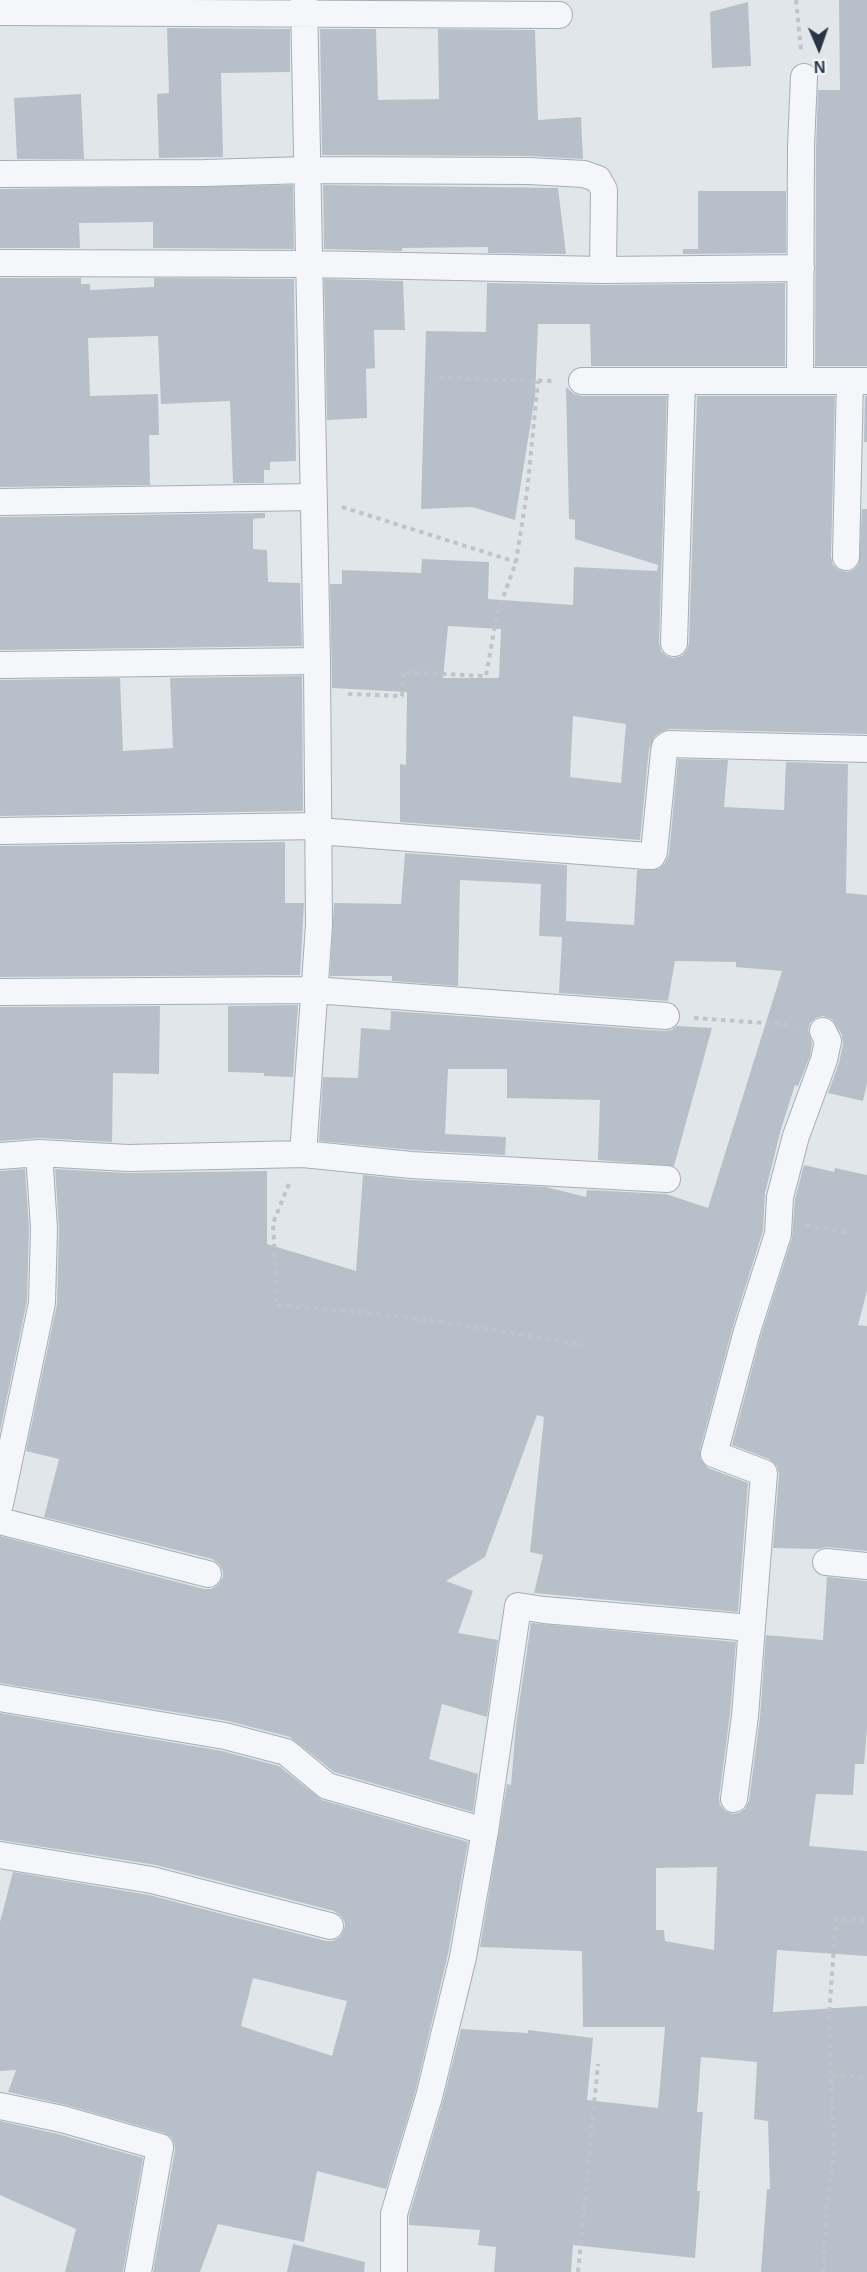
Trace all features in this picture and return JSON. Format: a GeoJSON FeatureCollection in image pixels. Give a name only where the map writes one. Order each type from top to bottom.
{"type":"FeatureCollection","features":[{"type":"Feature","properties":{"kind":"street"},"geometry":{"type":"LineString","coordinates":[[303,7],[317,661],[319,925],[303,1154]]}},
{"type":"Feature","properties":{"kind":"street"},"geometry":{"type":"LineString","coordinates":[[0,12],[303,7],[559,15]]}},
{"type":"Feature","properties":{"kind":"street"},"geometry":{"type":"LineString","coordinates":[[800,381],[801,146],[804,77]]}},
{"type":"Feature","properties":{"kind":"street"},"geometry":{"type":"LineString","coordinates":[[0,174],[307,170],[529,171],[584,174],[598,179],[604,190],[603,270]]}},
{"type":"Feature","properties":{"kind":"street"},"geometry":{"type":"LineString","coordinates":[[0,263],[309,264],[603,270],[801,268]]}},
{"type":"Feature","properties":{"kind":"street"},"geometry":{"type":"LineString","coordinates":[[582,381],[859,381],[846,557]]}},
{"type":"Feature","properties":{"kind":"street"},"geometry":{"type":"LineString","coordinates":[[674,643],[682,381]]}},
{"type":"Feature","properties":{"kind":"street"},"geometry":{"type":"LineString","coordinates":[[0,502],[313,497]]}},
{"type":"Feature","properties":{"kind":"street"},"geometry":{"type":"LineString","coordinates":[[0,665],[317,661]]}},
{"type":"Feature","properties":{"kind":"street"},"geometry":{"type":"LineString","coordinates":[[0,831],[318,828],[652,856],[664,753],[665,747],[669,744],[867,749]]}},
{"type":"Feature","properties":{"kind":"street"},"geometry":{"type":"LineString","coordinates":[[0,992],[314,990],[666,1016]]}},
{"type":"Feature","properties":{"kind":"street"},"geometry":{"type":"LineString","coordinates":[[734,1799],[744,1716],[764,1473],[714,1454],[747,1331],[778,1234],[780,1197],[796,1136],[824,1060],[828,1041],[823,1031]]}},
{"type":"Feature","properties":{"kind":"street"},"geometry":{"type":"LineString","coordinates":[[0,1504],[5,1453],[42,1303],[44,1228],[39,1153]]}},
{"type":"Feature","properties":{"kind":"street"},"geometry":{"type":"LineString","coordinates":[[0,1156],[39,1153],[128,1158],[303,1154],[411,1165],[667,1179]]}},
{"type":"Feature","properties":{"kind":"street"},"geometry":{"type":"LineString","coordinates":[[0,1521],[208,1574]]}},
{"type":"Feature","properties":{"kind":"street"},"geometry":{"type":"LineString","coordinates":[[826,1562],[867,1566]]}},
{"type":"Feature","properties":{"kind":"street"},"geometry":{"type":"LineString","coordinates":[[394,2272],[394,2214],[429,2097],[464,1957],[519,1606],[751,1628]]}},
{"type":"Feature","properties":{"kind":"street"},"geometry":{"type":"LineString","coordinates":[[0,1698],[225,1736],[286,1752],[327,1786],[485,1831]]}},
{"type":"Feature","properties":{"kind":"street"},"geometry":{"type":"LineString","coordinates":[[0,1855],[152,1880],[330,1926]]}},
{"type":"Feature","properties":{"kind":"street"},"geometry":{"type":"LineString","coordinates":[[0,2106],[62,2119],[160,2147],[138,2272]]}},
{"type":"Feature","properties":{"kind":"path"},"geometry":{"type":"LineString","coordinates":[[796,0],[804,77]]}},
{"type":"Feature","properties":{"kind":"path"},"geometry":{"type":"LineString","coordinates":[[439,378],[582,381]]}},
{"type":"Feature","properties":{"kind":"path"},"geometry":{"type":"LineString","coordinates":[[317,693],[402,696],[403,672],[486,676],[498,614],[516,562],[527,492],[538,381]]}},
{"type":"Feature","properties":{"kind":"path"},"geometry":{"type":"LineString","coordinates":[[313,497],[516,562]]}},
{"type":"Feature","properties":{"kind":"path"},"geometry":{"type":"LineString","coordinates":[[666,1016],[803,1026],[823,1031]]}},
{"type":"Feature","properties":{"kind":"path"},"geometry":{"type":"LineString","coordinates":[[303,1154],[273,1223],[277,1306],[341,1310],[502,1331],[583,1346]]}},
{"type":"Feature","properties":{"kind":"path"},"geometry":{"type":"LineString","coordinates":[[779,1220],[850,1233]]}},
{"type":"Feature","properties":{"kind":"path"},"geometry":{"type":"LineString","coordinates":[[824,2272],[827,2205],[834,2154],[829,2016],[836,1918],[867,1920]]}},
{"type":"Feature","properties":{"kind":"path"},"geometry":{"type":"LineString","coordinates":[[578,2272],[598,2064]]}},
{"type":"Feature","properties":{"kind":"path"},"geometry":{"type":"LineString","coordinates":[[831,2076],[867,2077]]}},
{"type":"Feature","properties":{"kind":"building"},"geometry":{"type":"Polygon","coordinates":[[[839,0],[867,0],[867,366],[815,366],[818,90],[840,90],[839,0]]]}},
{"type":"Feature","properties":{"kind":"building"},"geometry":{"type":"Polygon","coordinates":[[[748,2],[751,66],[712,68],[710,12],[748,2]]]}},
{"type":"Feature","properties":{"kind":"building"},"geometry":{"type":"Polygon","coordinates":[[[167,28],[290,29],[290,72],[221,73],[223,157],[159,158],[157,94],[169,93],[167,28]]]}},
{"type":"Feature","properties":{"kind":"building"},"geometry":{"type":"Polygon","coordinates":[[[320,29],[376,29],[378,100],[439,99],[438,29],[535,30],[538,120],[581,117],[583,159],[529,156],[322,155],[320,29]]]}},
{"type":"Feature","properties":{"kind":"building"},"geometry":{"type":"Polygon","coordinates":[[[81,94],[84,159],[17,159],[14,98],[81,94]]]}},
{"type":"Feature","properties":{"kind":"building"},"geometry":{"type":"Polygon","coordinates":[[[293,185],[294,249],[153,248],[153,222],[79,223],[80,248],[0,248],[0,189],[293,185]]]}},
{"type":"Feature","properties":{"kind":"building"},"geometry":{"type":"Polygon","coordinates":[[[323,185],[558,188],[566,254],[488,253],[488,247],[402,248],[402,251],[324,249],[323,185]]]}},
{"type":"Feature","properties":{"kind":"building"},"geometry":{"type":"Polygon","coordinates":[[[698,191],[786,191],[786,253],[683,254],[683,249],[698,249],[698,191]]]}},
{"type":"Feature","properties":{"kind":"building"},"geometry":{"type":"Polygon","coordinates":[[[0,278],[81,278],[81,284],[90,284],[90,290],[154,287],[154,278],[294,279],[296,461],[270,462],[270,470],[264,470],[264,483],[233,483],[230,401],[161,404],[158,336],[88,338],[90,396],[158,394],[159,435],[149,435],[150,485],[0,487],[0,278]]]}},
{"type":"Feature","properties":{"kind":"building"},"geometry":{"type":"Polygon","coordinates":[[[324,279],[403,281],[405,330],[374,330],[375,368],[366,369],[367,418],[327,420],[324,279]]]}},
{"type":"Feature","properties":{"kind":"building"},"geometry":{"type":"Polygon","coordinates":[[[487,283],[603,285],[785,283],[785,366],[591,366],[590,324],[538,324],[535,396],[515,520],[472,507],[421,509],[426,331],[486,332],[487,283]]]}},
{"type":"Feature","properties":{"kind":"building"},"geometry":{"type":"Polygon","coordinates":[[[566,387],[574,394],[582,396],[667,396],[659,643],[661,651],[667,656],[673,658],[682,656],[689,643],[697,396],[835,396],[831,557],[833,565],[839,570],[846,572],[853,570],[859,564],[862,509],[867,509],[867,734],[669,729],[661,732],[655,736],[649,749],[640,840],[400,822],[400,764],[406,765],[407,692],[332,688],[330,584],[342,584],[342,570],[421,573],[422,559],[489,562],[488,599],[573,605],[574,567],[657,571],[658,565],[575,539],[575,520],[569,519],[566,387]],[[448,626],[443,678],[499,678],[501,629],[448,626]],[[573,716],[570,777],[621,783],[626,724],[573,716]]]}},
{"type":"Feature","properties":{"kind":"building"},"geometry":{"type":"Polygon","coordinates":[[[865,396],[867,396],[867,442],[864,442],[865,396]]]}},
{"type":"Feature","properties":{"kind":"building"},"geometry":{"type":"Polygon","coordinates":[[[265,513],[265,518],[253,519],[253,549],[267,550],[268,582],[300,583],[302,646],[0,650],[0,517],[265,513]]]}},
{"type":"Feature","properties":{"kind":"building"},"geometry":{"type":"Polygon","coordinates":[[[302,676],[303,811],[0,816],[0,680],[120,678],[123,751],[173,748],[170,678],[302,676]]]}},
{"type":"Feature","properties":{"kind":"building"},"geometry":{"type":"Polygon","coordinates":[[[678,759],[728,760],[724,807],[784,810],[786,762],[848,764],[846,893],[867,895],[867,1083],[863,1101],[828,1093],[839,1063],[843,1044],[842,1035],[832,1019],[823,1016],[816,1018],[810,1023],[808,1030],[812,1043],[810,1056],[798,1086],[795,1085],[781,1129],[765,1193],[763,1231],[733,1326],[700,1450],[700,1458],[708,1468],[748,1483],[738,1612],[534,1593],[543,1555],[530,1552],[544,1417],[537,1415],[485,1557],[446,1581],[473,1591],[458,1633],[498,1640],[487,1717],[442,1704],[429,1759],[478,1774],[473,1812],[334,1772],[290,1737],[228,1721],[0,1683],[0,1536],[204,1589],[211,1589],[218,1585],[223,1577],[219,1564],[212,1559],[44,1517],[59,1459],[26,1451],[57,1304],[59,1228],[55,1169],[128,1173],[267,1171],[267,1244],[356,1271],[363,1175],[410,1180],[546,1187],[586,1197],[587,1190],[666,1194],[708,1208],[782,971],[736,967],[736,962],[675,961],[668,1001],[559,993],[562,937],[539,936],[541,884],[460,880],[458,986],[392,981],[392,976],[330,976],[334,903],[401,904],[405,853],[567,865],[566,921],[634,925],[637,870],[659,869],[669,854],[678,759]]]}},
{"type":"Feature","properties":{"kind":"building"},"geometry":{"type":"Polygon","coordinates":[[[285,842],[285,903],[304,903],[300,975],[0,977],[0,846],[285,842]]]}},
{"type":"Feature","properties":{"kind":"building"},"geometry":{"type":"Polygon","coordinates":[[[298,1005],[293,1077],[228,1072],[228,1006],[298,1005]]]}},
{"type":"Feature","properties":{"kind":"building"},"geometry":{"type":"Polygon","coordinates":[[[160,1006],[159,1074],[113,1073],[112,1142],[40,1138],[0,1141],[0,1007],[160,1006]]]}},
{"type":"Feature","properties":{"kind":"building"},"geometry":{"type":"Polygon","coordinates":[[[391,1011],[665,1031],[677,1026],[712,1028],[674,1166],[598,1160],[600,1100],[507,1098],[507,1069],[448,1069],[445,1134],[506,1137],[505,1155],[412,1150],[319,1141],[323,1077],[358,1078],[361,1028],[390,1030],[391,1011]]]}},
{"type":"Feature","properties":{"kind":"building"},"geometry":{"type":"Polygon","coordinates":[[[804,1165],[834,1172],[835,1168],[867,1175],[867,1291],[858,1325],[867,1326],[867,1551],[827,1547],[818,1549],[773,1548],[779,1474],[777,1466],[769,1459],[732,1445],[761,1335],[792,1238],[795,1199],[804,1165]]]}},
{"type":"Feature","properties":{"kind":"building"},"geometry":{"type":"Polygon","coordinates":[[[25,1169],[29,1228],[27,1301],[0,1431],[0,1171],[25,1169]]]}},
{"type":"Feature","properties":{"kind":"building"},"geometry":{"type":"Polygon","coordinates":[[[827,1577],[867,1581],[867,1729],[864,1764],[855,1764],[853,1795],[816,1794],[809,1846],[867,1851],[867,1956],[777,1950],[773,2012],[867,2006],[867,2272],[761,2272],[767,2189],[770,2189],[768,2121],[754,2119],[757,2062],[701,2057],[697,2112],[703,2112],[695,2258],[573,2245],[571,2272],[494,2272],[496,2247],[478,2245],[480,2230],[409,2225],[409,2216],[443,2101],[461,2029],[528,2033],[528,2030],[593,2038],[587,2100],[658,2108],[665,2027],[583,2027],[582,1951],[480,1947],[507,1784],[511,1785],[516,1725],[531,1623],[736,1642],[730,1714],[719,1798],[720,1805],[725,1811],[733,1814],[745,1809],[749,1801],[760,1717],[766,1635],[823,1640],[827,1577]],[[717,1867],[656,1868],[656,1930],[664,1930],[665,1941],[714,1950],[717,1867]]]}},
{"type":"Feature","properties":{"kind":"building"},"geometry":{"type":"Polygon","coordinates":[[[0,1713],[222,1751],[279,1766],[322,1800],[468,1842],[448,1954],[415,2093],[386,2189],[317,2171],[304,2242],[218,2224],[200,2272],[153,2272],[175,2150],[171,2137],[66,2105],[8,2092],[16,2070],[0,2071],[0,1922],[13,1872],[149,1895],[326,1941],[333,1941],[340,1937],[345,1923],[334,1911],[156,1865],[0,1840],[0,1713]],[[253,1978],[241,2026],[332,2056],[347,2001],[253,1978]]]}},
{"type":"Feature","properties":{"kind":"building"},"geometry":{"type":"Polygon","coordinates":[[[0,2121],[58,2134],[143,2158],[123,2272],[65,2272],[76,2229],[0,2195],[0,2121]]]}},
{"type":"Feature","properties":{"kind":"building"},"geometry":{"type":"Polygon","coordinates":[[[293,2244],[365,2262],[364,2272],[287,2272],[293,2244]]]}}]}
